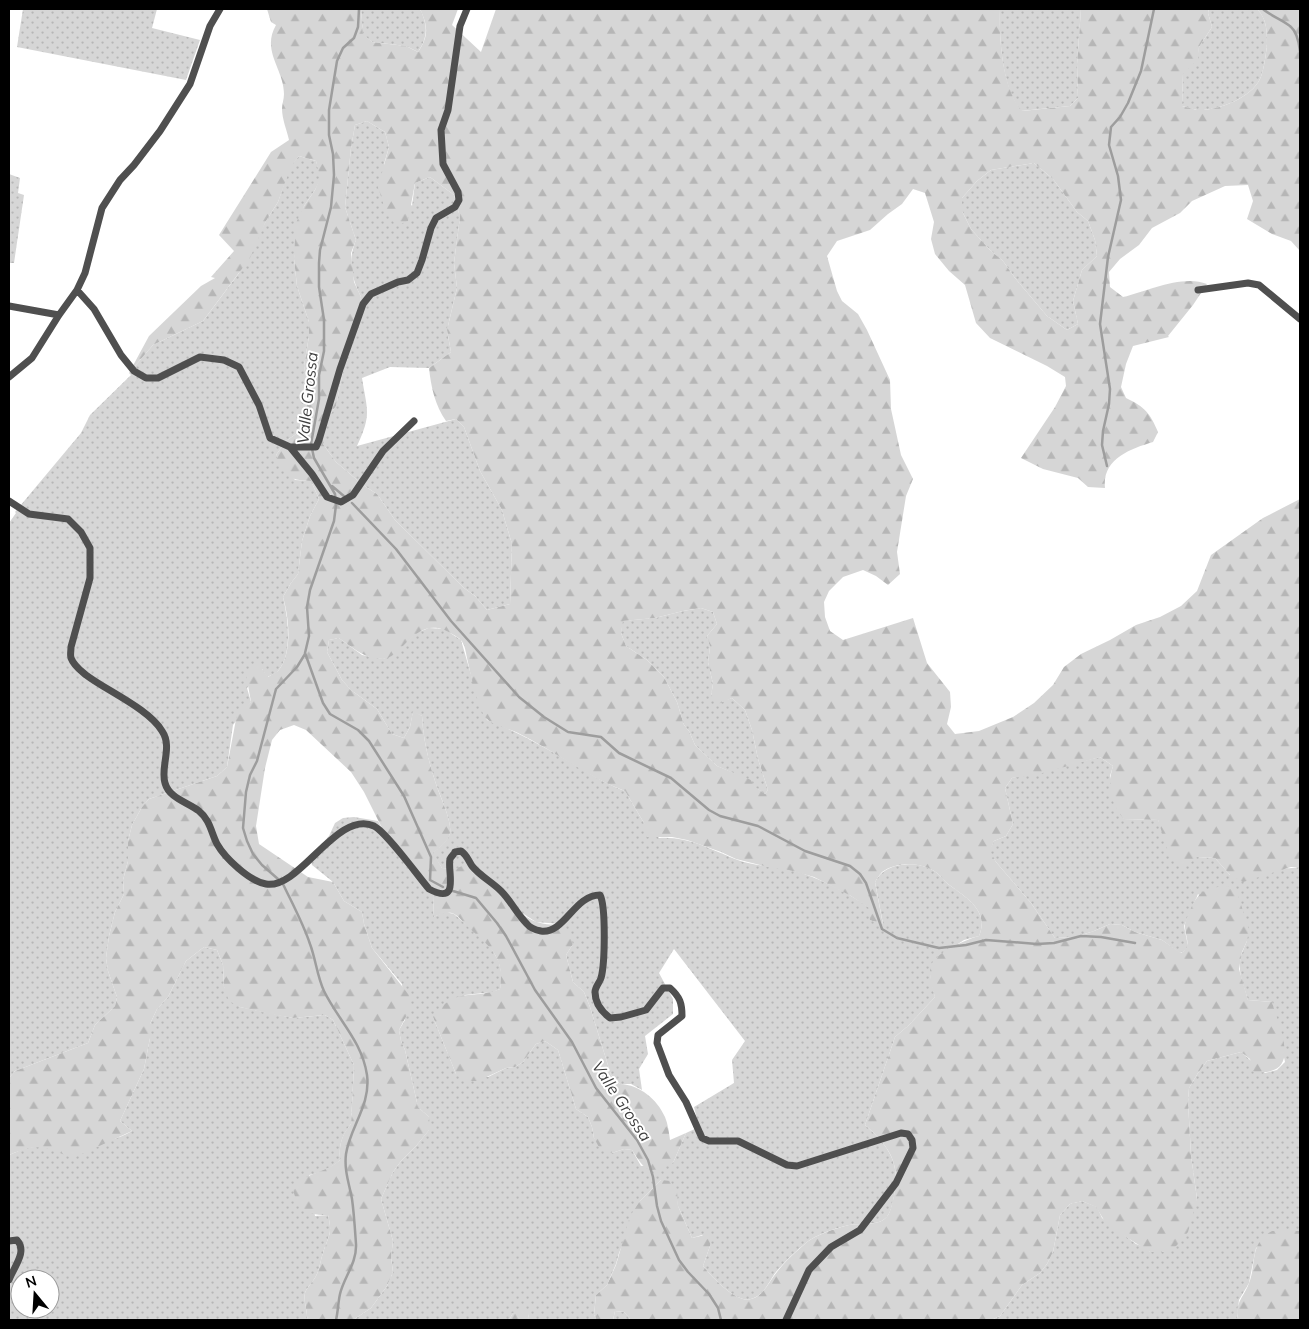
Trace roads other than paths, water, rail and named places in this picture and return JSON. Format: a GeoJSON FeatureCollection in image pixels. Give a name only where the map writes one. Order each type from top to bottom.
{"type":"FeatureCollection","features":[{"type":"Feature","properties":{"kind":"street"},"geometry":{"type":"LineString","coordinates":[[9,377],[32,358],[77,290],[85,273],[102,208],[120,180],[160,131],[190,84],[210,26],[220,9]]}},
{"type":"Feature","properties":{"kind":"street"},"geometry":{"type":"LineString","coordinates":[[77,290],[94,309],[121,355],[134,371],[146,378],[158,378],[200,357],[224,360],[239,367],[258,405],[270,438],[290,447],[316,447],[343,360],[363,304],[372,294],[398,282],[408,280],[416,273],[436,218],[455,207],[459,200],[458,192],[443,164],[441,130],[448,110],[460,26],[467,9]]}},
{"type":"Feature","properties":{"kind":"street"},"geometry":{"type":"LineString","coordinates":[[1198,290],[1248,283],[1258,285],[1300,319]]}},
{"type":"Feature","properties":{"kind":"street"},"geometry":{"type":"LineString","coordinates":[[9,306],[59,315]]}},
{"type":"Feature","properties":{"kind":"street"},"geometry":{"type":"LineString","coordinates":[[290,447],[312,474],[327,497],[341,502],[353,495],[384,451],[414,421]]}},
{"type":"Feature","properties":{"kind":"street"},"geometry":{"type":"LineString","coordinates":[[9,502],[29,514],[68,519],[81,532],[90,548],[90,578],[70,656],[76,666],[94,681],[148,715],[163,731],[167,747],[164,782],[169,792],[199,811],[210,824],[217,844],[228,859],[247,874],[265,884],[276,884],[293,874],[332,839],[351,827],[362,823],[375,827],[381,832],[429,889],[438,894],[445,893],[448,890],[452,880],[450,859],[455,852],[461,851],[472,865],[501,891],[528,926],[539,931],[548,931],[555,928],[582,900],[591,895],[600,895],[604,911],[603,962],[601,978],[595,992],[600,1010],[610,1018],[646,1010],[663,988],[670,988],[679,996],[682,1004],[682,1016],[658,1035],[657,1043],[669,1075],[686,1102],[702,1138],[709,1141],[738,1141],[787,1165],[797,1166],[901,1133],[908,1134],[912,1140],[912,1148],[896,1182],[860,1230],[831,1247],[809,1270],[786,1320]]}},
{"type":"Feature","properties":{"kind":"street"},"geometry":{"type":"LineString","coordinates":[[9,1241],[17,1240],[21,1244],[22,1254],[12,1270],[9,1280]]}},
{"type":"Feature","properties":{"kind":"waterway","name":"Valle Grossa"},"geometry":{"type":"LineString","coordinates":[[359,9],[358,27],[354,38],[343,48],[337,61],[329,110],[329,135],[333,154],[334,175],[331,207],[320,250],[319,287],[324,320],[324,351],[319,375],[319,399],[311,444],[314,458],[335,494],[336,505],[334,521],[310,590],[307,607],[309,636],[305,653],[323,703],[330,714],[358,730],[369,741],[404,796],[431,857],[430,880],[443,887]]}},
{"type":"Feature","properties":{"kind":"waterway"},"geometry":{"type":"LineString","coordinates":[[1107,466],[1102,445],[1110,389],[1100,324],[1108,257],[1121,200],[1118,176],[1109,145],[1111,127],[1120,117],[1128,103],[1141,71],[1154,9]]}},
{"type":"Feature","properties":{"kind":"waterway"},"geometry":{"type":"LineString","coordinates":[[1263,9],[1293,29],[1300,51]]}},
{"type":"Feature","properties":{"kind":"waterway"},"geometry":{"type":"LineString","coordinates":[[332,486],[345,497]]}},
{"type":"Feature","properties":{"kind":"waterway"},"geometry":{"type":"LineString","coordinates":[[352,503],[396,549],[451,621],[519,697],[544,717],[568,732],[601,737],[619,753],[671,778],[709,810],[720,816],[758,826],[805,851],[850,866],[860,874],[866,883],[882,929],[897,938],[939,948],[966,945],[986,940],[1037,944],[1054,943],[1081,936],[1101,937],[1135,943]]}},
{"type":"Feature","properties":{"kind":"waterway"},"geometry":{"type":"LineString","coordinates":[[278,879],[253,854],[247,841],[243,828],[246,792],[250,775],[257,761],[276,689],[297,667],[305,654]]}},
{"type":"Feature","properties":{"kind":"waterway"},"geometry":{"type":"LineString","coordinates":[[282,882],[307,936],[324,991],[355,1041],[367,1075],[366,1096],[346,1154],[346,1171],[353,1204],[356,1251],[340,1294],[336,1320]]}},
{"type":"Feature","properties":{"kind":"waterway","name":"Valle Grossa"},"geometry":{"type":"LineString","coordinates":[[453,891],[476,898],[497,923],[535,990],[572,1042],[596,1088],[637,1140],[648,1160],[661,1221],[679,1260],[709,1294],[718,1308],[721,1320]]}}]}
